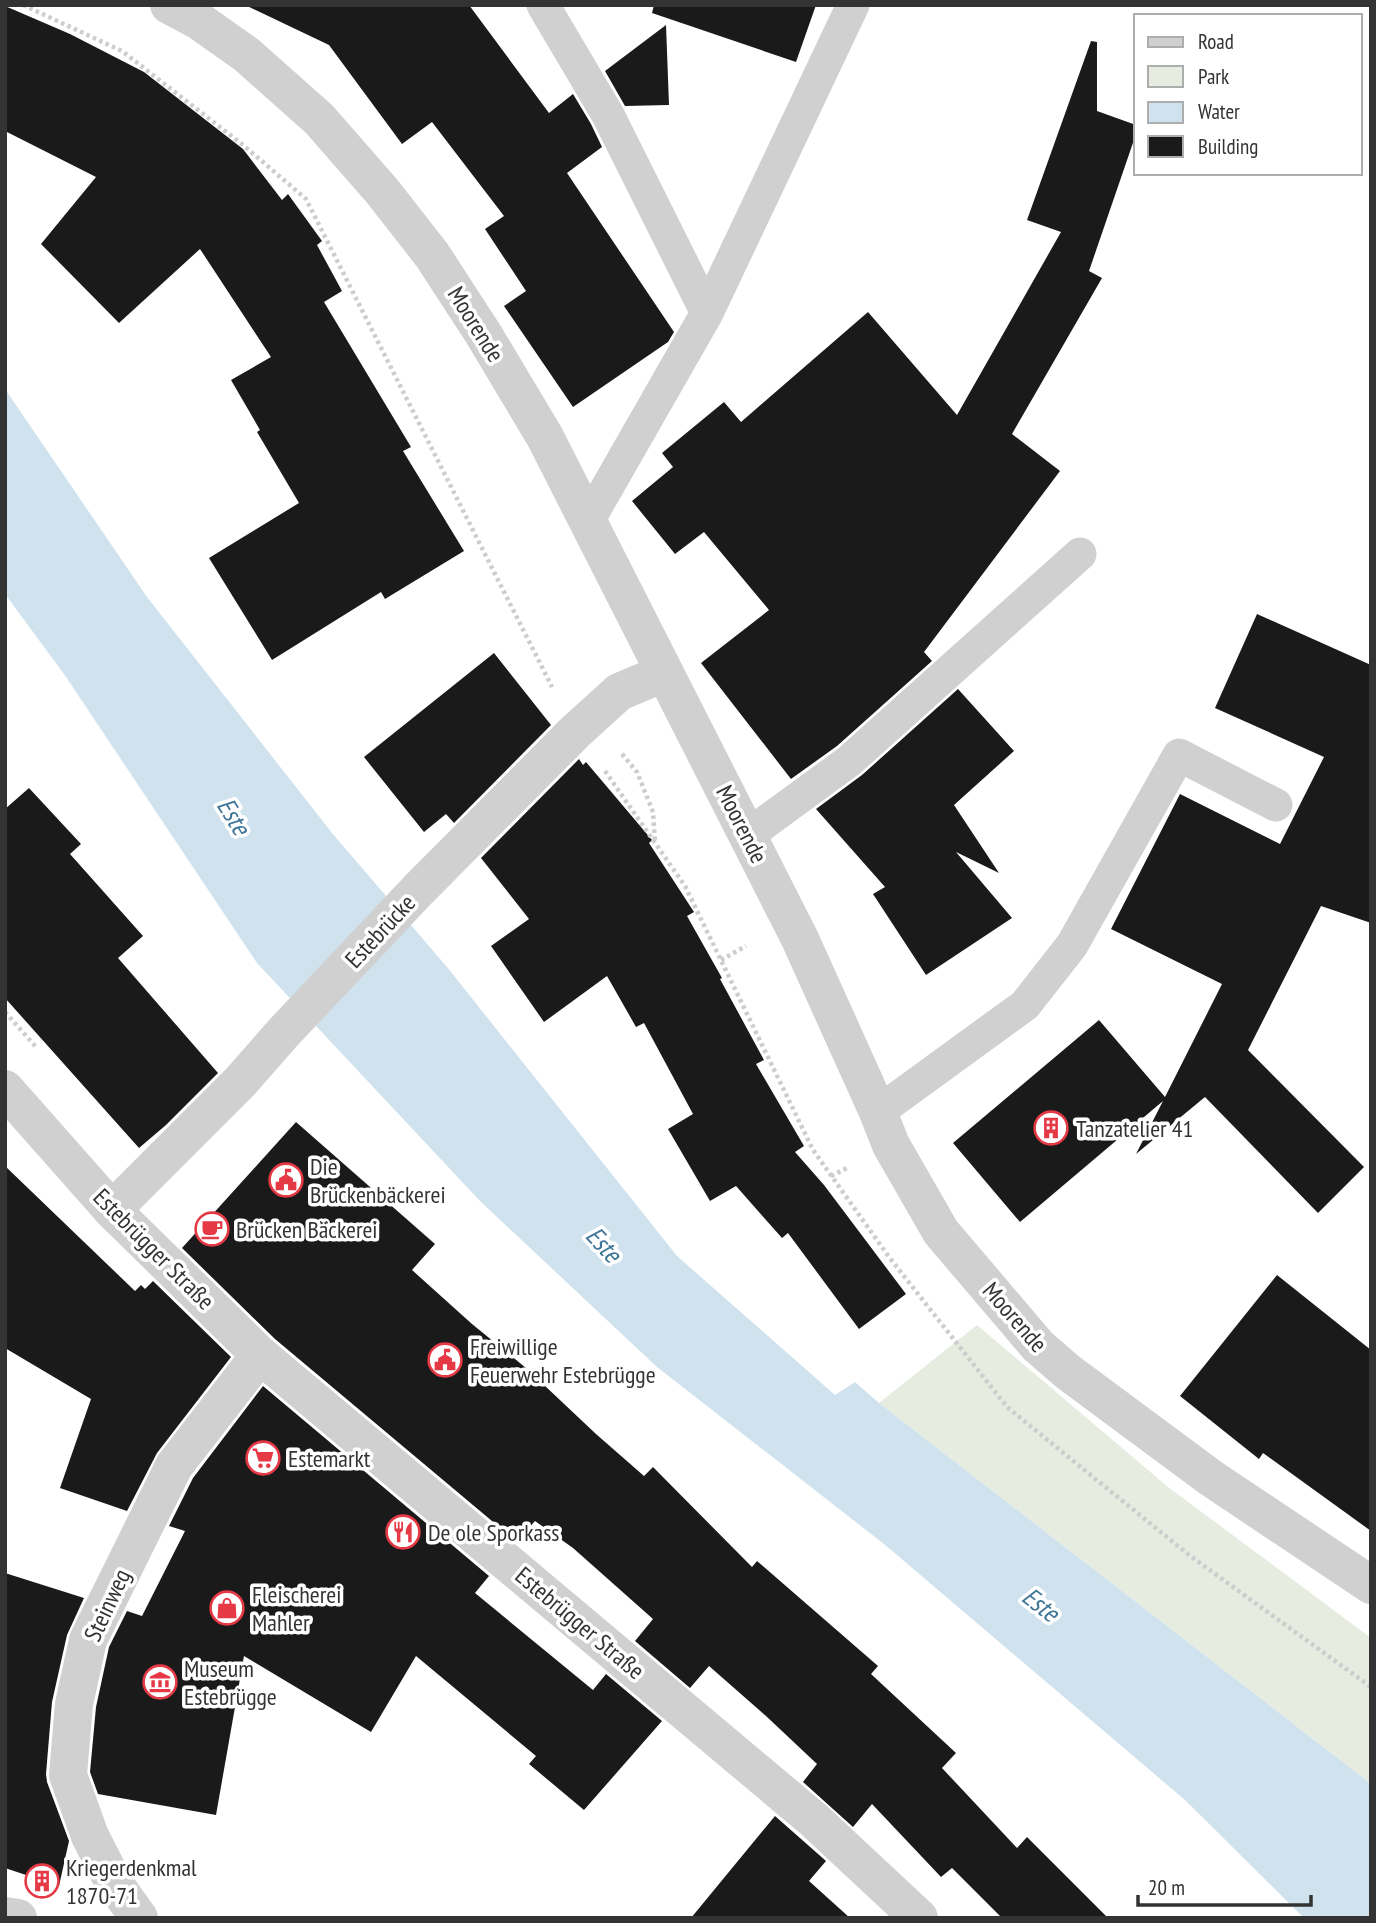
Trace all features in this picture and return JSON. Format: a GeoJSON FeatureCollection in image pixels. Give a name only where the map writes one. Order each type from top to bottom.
{"type":"FeatureCollection","features":[{"type":"Feature","properties":{"kind":"street","name":"Moorende"},"geometry":{"type":"LineString","coordinates":[[169,5],[199,21],[247,55],[320,119],[432,255],[484,335],[545,437],[588,521],[800,939],[891,1145],[942,1232],[1038,1346],[1068,1372],[1210,1478],[1371,1585]]}},
{"type":"Feature","properties":{"kind":"street","name":"Estebrücke"},"geometry":{"type":"LineString","coordinates":[[112,1210],[241,1081],[411,897],[575,732],[619,692],[664,673]]}},
{"type":"Feature","properties":{"kind":"street","name":"Estebrügger Straße"},"geometry":{"type":"LineString","coordinates":[[5,1089],[112,1210],[260,1355],[814,1820],[919,1918]]}},
{"type":"Feature","properties":{"kind":"street","name":"Steinweg"},"geometry":{"type":"LineString","coordinates":[[139,1918],[114,1883],[90,1836],[68,1775],[74,1704],[85,1652],[88,1640],[174,1466],[260,1355]]}},
{"type":"Feature","properties":{"kind":"street"},"geometry":{"type":"LineString","coordinates":[[5,1916],[18,1918]]}},
{"type":"Feature","properties":{"kind":"lane"},"geometry":{"type":"LineString","coordinates":[[543,5],[608,115],[707,313]]}},
{"type":"Feature","properties":{"kind":"lane"},"geometry":{"type":"LineString","coordinates":[[588,521],[707,313],[853,5]]}},
{"type":"Feature","properties":{"kind":"lane"},"geometry":{"type":"LineString","coordinates":[[748,835],[849,761],[1080,554]]}},
{"type":"Feature","properties":{"kind":"lane"},"geometry":{"type":"LineString","coordinates":[[878,1112],[1025,1005],[1072,945],[1179,755],[1276,805]]}},
{"type":"Feature","properties":{"kind":"path"},"geometry":{"type":"LineString","coordinates":[[23,5],[122,51],[243,145],[306,199],[575,732]]}},
{"type":"Feature","properties":{"kind":"path"},"geometry":{"type":"LineString","coordinates":[[618,750],[636,772],[653,812],[655,843]]}},
{"type":"Feature","properties":{"kind":"green space"},"geometry":{"type":"Polygon","coordinates":[[[977,1325],[1168,1487],[1371,1638],[1371,1784],[879,1403],[977,1325]]]}},
{"type":"Feature","properties":{"kind":"water","name":"Este"},"geometry":{"type":"Polygon","coordinates":[[[5,389],[147,597],[332,833],[447,967],[677,1256],[835,1395],[855,1382],[1371,1784],[1371,1918],[1304,1918],[1185,1800],[884,1544],[657,1367],[480,1201],[257,963],[64,674],[5,594],[5,389]]]}},
{"type":"Feature","properties":{"kind":"building"},"geometry":{"type":"Polygon","coordinates":[[[245,5],[469,5],[549,113],[573,94],[591,124],[602,147],[567,173],[674,332],[668,342],[573,407],[504,306],[526,291],[485,229],[504,216],[432,122],[402,144],[329,45],[245,5]]]}},
{"type":"Feature","properties":{"kind":"building"},"geometry":{"type":"Polygon","coordinates":[[[654,5],[816,5],[796,62],[652,13],[654,5]]]}},
{"type":"Feature","properties":{"kind":"building"},"geometry":{"type":"Polygon","coordinates":[[[5,6],[70,34],[144,72],[243,149],[282,200],[288,194],[322,241],[317,245],[342,291],[324,302],[411,447],[403,451],[464,551],[385,599],[381,592],[272,660],[209,558],[299,503],[257,432],[260,430],[231,380],[271,357],[200,249],[119,323],[41,244],[96,177],[5,131],[5,6]]]}},
{"type":"Feature","properties":{"kind":"building"},"geometry":{"type":"Polygon","coordinates":[[[666,25],[669,105],[625,106],[605,71],[666,25]]]}},
{"type":"Feature","properties":{"kind":"building"},"geometry":{"type":"Polygon","coordinates":[[[1091,41],[1097,42],[1097,111],[1134,124],[1134,140],[1089,271],[1102,278],[1012,434],[1060,471],[924,652],[932,661],[837,746],[791,779],[701,663],[769,610],[704,532],[675,554],[632,501],[673,467],[662,453],[724,402],[741,422],[868,312],[957,415],[1061,232],[1027,220],[1091,41]]]}},
{"type":"Feature","properties":{"kind":"building"},"geometry":{"type":"Polygon","coordinates":[[[1257,614],[1371,665],[1371,923],[1321,906],[1248,1050],[1364,1167],[1318,1213],[1205,1097],[1136,1154],[1163,1101],[1020,1222],[953,1143],[1099,1020],[1165,1097],[1222,984],[1111,929],[1180,794],[1280,844],[1324,757],[1215,708],[1257,614]]]}},
{"type":"Feature","properties":{"kind":"building"},"geometry":{"type":"Polygon","coordinates":[[[494,653],[551,725],[454,823],[446,814],[424,832],[364,757],[494,653]]]}},
{"type":"Feature","properties":{"kind":"building"},"geometry":{"type":"Polygon","coordinates":[[[958,689],[1014,751],[954,805],[999,873],[956,852],[1012,918],[926,975],[873,894],[885,887],[816,809],[862,775],[958,689]]]}},
{"type":"Feature","properties":{"kind":"building"},"geometry":{"type":"Polygon","coordinates":[[[579,759],[583,765],[586,762],[652,840],[649,843],[694,912],[687,916],[764,1060],[756,1064],[804,1146],[795,1152],[824,1185],[906,1294],[859,1329],[788,1233],[782,1238],[736,1186],[710,1201],[668,1129],[693,1114],[644,1023],[636,1027],[607,976],[544,1022],[491,946],[529,919],[481,858],[579,759]]]}},
{"type":"Feature","properties":{"kind":"building"},"geometry":{"type":"Polygon","coordinates":[[[29,788],[81,844],[70,854],[143,936],[118,958],[218,1073],[139,1148],[5,998],[5,809],[29,788]]]}},
{"type":"Feature","properties":{"kind":"building"},"geometry":{"type":"Polygon","coordinates":[[[296,1122],[435,1244],[412,1270],[526,1368],[644,1476],[653,1467],[752,1567],[757,1561],[878,1666],[871,1674],[956,1753],[942,1768],[1017,1848],[1027,1837],[1108,1918],[1002,1918],[952,1868],[941,1877],[872,1804],[853,1827],[803,1782],[817,1764],[709,1666],[690,1688],[635,1641],[653,1619],[573,1548],[535,1521],[517,1542],[275,1339],[182,1248],[296,1122]]]}},
{"type":"Feature","properties":{"kind":"building"},"geometry":{"type":"Polygon","coordinates":[[[5,1166],[135,1291],[141,1285],[145,1289],[153,1281],[231,1357],[157,1453],[127,1511],[60,1488],[91,1399],[5,1348],[5,1166]]]}},
{"type":"Feature","properties":{"kind":"building"},"geometry":{"type":"Polygon","coordinates":[[[1277,1275],[1371,1350],[1371,1531],[1263,1453],[1259,1459],[1180,1396],[1277,1275]]]}},
{"type":"Feature","properties":{"kind":"building"},"geometry":{"type":"Polygon","coordinates":[[[263,1386],[489,1576],[475,1593],[593,1690],[606,1674],[662,1721],[584,1810],[529,1764],[536,1756],[416,1656],[371,1732],[244,1656],[216,1815],[98,1794],[90,1772],[96,1707],[109,1647],[127,1611],[142,1616],[185,1531],[169,1526],[193,1478],[263,1386]]]}},
{"type":"Feature","properties":{"kind":"building"},"geometry":{"type":"Polygon","coordinates":[[[5,1573],[84,1598],[67,1635],[52,1702],[46,1774],[69,1841],[59,1886],[5,1868],[5,1573]]]}},
{"type":"Feature","properties":{"kind":"building"},"geometry":{"type":"Polygon","coordinates":[[[775,1816],[826,1861],[809,1881],[850,1918],[691,1918],[775,1816]]]}},
{"type":"Feature","properties":{"kind":"place","name":"Tanzatelier 41"},"geometry":{"type":"Point","coordinates":[1051,1128]}},
{"type":"Feature","properties":{"kind":"place","name":"Die Brückenbäckerei"},"geometry":{"type":"Point","coordinates":[286,1180]}},
{"type":"Feature","properties":{"kind":"place","name":"Brücken Bäckerei"},"geometry":{"type":"Point","coordinates":[212,1229]}},
{"type":"Feature","properties":{"kind":"place","name":"Freiwillige Feuerwehr Estebrügge"},"geometry":{"type":"Point","coordinates":[445,1360]}},
{"type":"Feature","properties":{"kind":"place","name":"Estemarkt"},"geometry":{"type":"Point","coordinates":[263,1458]}},
{"type":"Feature","properties":{"kind":"place","name":"De ole Sporkass"},"geometry":{"type":"Point","coordinates":[403,1532]}},
{"type":"Feature","properties":{"kind":"place","name":"Fleischerei Mahler"},"geometry":{"type":"Point","coordinates":[227,1608]}},
{"type":"Feature","properties":{"kind":"place","name":"Museum Estebrügge"},"geometry":{"type":"Point","coordinates":[160,1682]}},
{"type":"Feature","properties":{"kind":"place","name":"Kriegerdenkmal 1870-71"},"geometry":{"type":"Point","coordinates":[42,1881]}}]}
